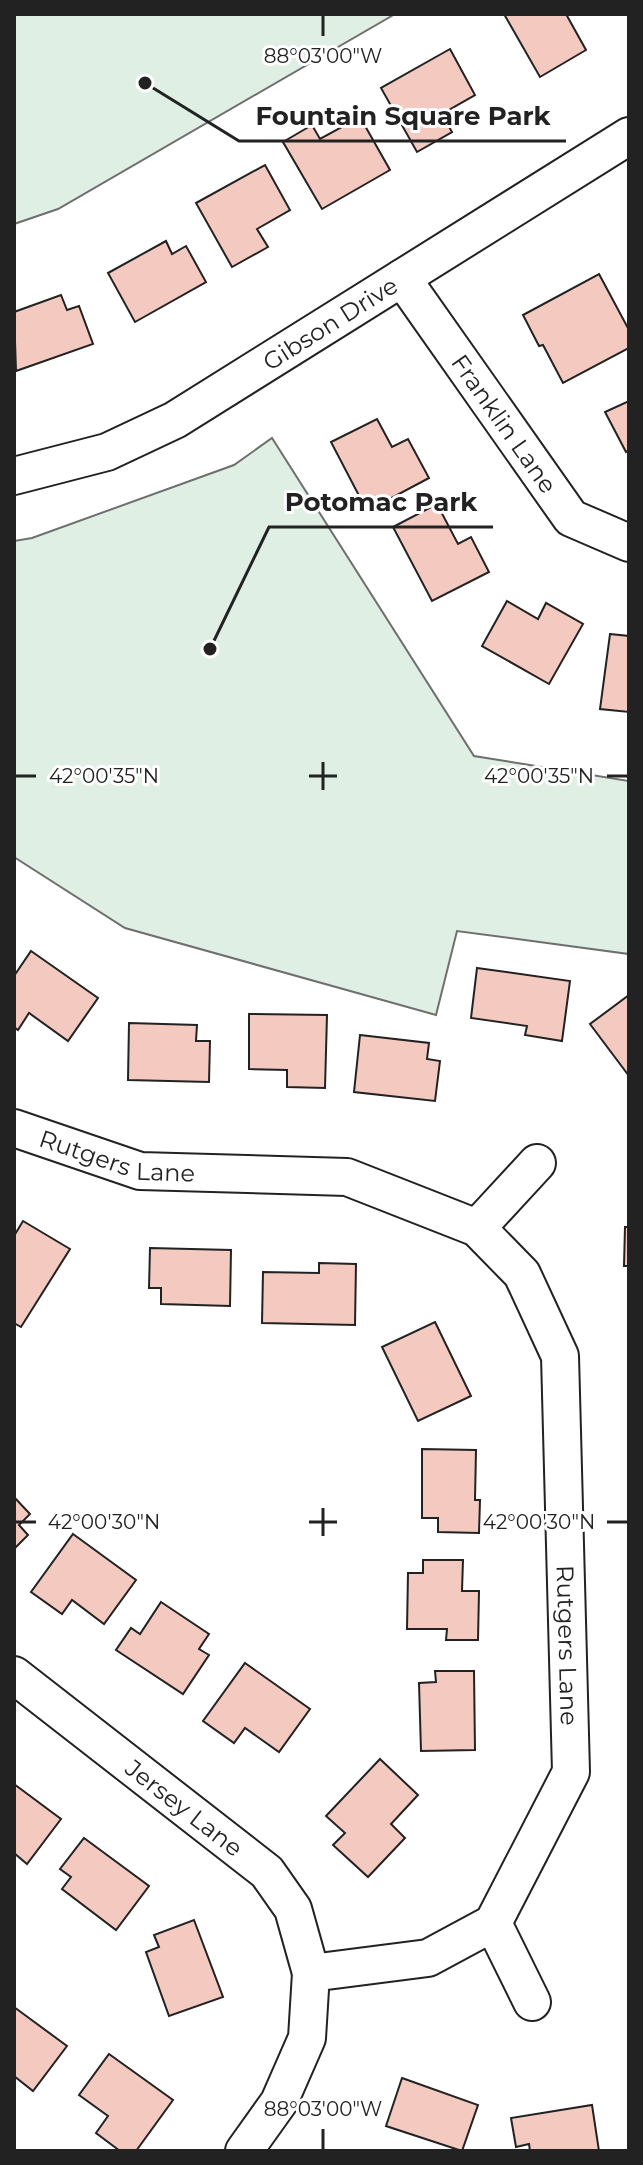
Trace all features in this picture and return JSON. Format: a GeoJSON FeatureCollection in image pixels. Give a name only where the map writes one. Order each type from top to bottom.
{"type":"FeatureCollection","features":[{"type":"Feature","properties":{"kind":"street","name":"Gibson Drive"},"geometry":{"type":"LineString","coordinates":[[14,476],[107,452],[175,420],[629,136]]}},
{"type":"Feature","properties":{"kind":"street","name":"Franklin Lane"},"geometry":{"type":"LineString","coordinates":[[402,278],[571,518],[629,543]]}},
{"type":"Feature","properties":{"kind":"street","name":"Rutgers Lane"},"geometry":{"type":"LineString","coordinates":[[14,1128],[140,1171],[347,1177],[477,1228],[522,1274],[560,1356],[571,1772],[493,1923]]}},
{"type":"Feature","properties":{"kind":"street"},"geometry":{"type":"LineString","coordinates":[[477,1228],[537,1163]]}},
{"type":"Feature","properties":{"kind":"street","name":"Jersey Lane"},"geometry":{"type":"LineString","coordinates":[[14,1675],[267,1872],[293,1909],[311,1973]]}},
{"type":"Feature","properties":{"kind":"street"},"geometry":{"type":"LineString","coordinates":[[244,2151],[279,2102],[307,2038],[311,1973],[428,1958],[493,1923],[532,2002]]}},
{"type":"Feature","properties":{"kind":"green space"},"geometry":{"type":"Polygon","coordinates":[[[14,14],[395,14],[58,209],[14,224],[14,14]]]}},
{"type":"Feature","properties":{"kind":"green space"},"geometry":{"type":"Polygon","coordinates":[[[272,438],[474,756],[629,781],[629,954],[457,931],[436,1015],[125,928],[14,857],[14,541],[32,538],[234,465],[272,438]]]}},
{"type":"Feature","properties":{"kind":"building"},"geometry":{"type":"Polygon","coordinates":[[[504,14],[566,14],[586,50],[540,77],[504,14]]]}},
{"type":"Feature","properties":{"kind":"building"},"geometry":{"type":"Polygon","coordinates":[[[450,49],[475,95],[442,114],[452,132],[417,152],[381,88],[450,49]]]}},
{"type":"Feature","properties":{"kind":"building"},"geometry":{"type":"Polygon","coordinates":[[[360,117],[390,170],[322,209],[283,142],[312,125],[320,139],[360,117]]]}},
{"type":"Feature","properties":{"kind":"building"},"geometry":{"type":"Polygon","coordinates":[[[265,165],[290,210],[257,229],[268,247],[232,267],[196,203],[265,165]]]}},
{"type":"Feature","properties":{"kind":"building"},"geometry":{"type":"Polygon","coordinates":[[[166,241],[172,254],[186,246],[206,282],[135,322],[108,273],[166,241]]]}},
{"type":"Feature","properties":{"kind":"building"},"geometry":{"type":"Polygon","coordinates":[[[599,274],[629,330],[629,348],[563,383],[523,315],[599,274]]]}},
{"type":"Feature","properties":{"kind":"building"},"geometry":{"type":"Polygon","coordinates":[[[61,295],[67,310],[79,306],[93,344],[16,371],[14,312],[61,295]]]}},
{"type":"Feature","properties":{"kind":"building"},"geometry":{"type":"Polygon","coordinates":[[[629,401],[629,450],[626,452],[605,412],[629,401]]]}},
{"type":"Feature","properties":{"kind":"building"},"geometry":{"type":"Polygon","coordinates":[[[377,419],[392,447],[408,439],[429,478],[367,511],[331,442],[377,419]]]}},
{"type":"Feature","properties":{"kind":"building"},"geometry":{"type":"Polygon","coordinates":[[[437,504],[458,544],[471,537],[489,572],[432,601],[393,527],[437,504]]]}},
{"type":"Feature","properties":{"kind":"building"},"geometry":{"type":"Polygon","coordinates":[[[507,601],[538,619],[546,603],[583,624],[549,684],[482,646],[507,601]]]}},
{"type":"Feature","properties":{"kind":"building"},"geometry":{"type":"Polygon","coordinates":[[[610,634],[629,636],[629,712],[600,709],[610,634]]]}},
{"type":"Feature","properties":{"kind":"building"},"geometry":{"type":"Polygon","coordinates":[[[31,951],[98,998],[68,1041],[29,1013],[18,1030],[14,1027],[14,976],[31,951]]]}},
{"type":"Feature","properties":{"kind":"building"},"geometry":{"type":"Polygon","coordinates":[[[477,968],[570,981],[562,1041],[525,1035],[527,1026],[471,1018],[477,968]]]}},
{"type":"Feature","properties":{"kind":"building"},"geometry":{"type":"Polygon","coordinates":[[[629,995],[629,1076],[590,1024],[629,995]]]}},
{"type":"Feature","properties":{"kind":"building"},"geometry":{"type":"Polygon","coordinates":[[[249,1014],[327,1015],[325,1088],[287,1087],[287,1070],[249,1069],[249,1014]]]}},
{"type":"Feature","properties":{"kind":"building"},"geometry":{"type":"Polygon","coordinates":[[[129,1023],[197,1025],[196,1041],[210,1041],[209,1082],[128,1080],[129,1023]]]}},
{"type":"Feature","properties":{"kind":"building"},"geometry":{"type":"Polygon","coordinates":[[[360,1035],[429,1043],[427,1059],[440,1061],[435,1101],[354,1092],[360,1035]]]}},
{"type":"Feature","properties":{"kind":"building"},"geometry":{"type":"Polygon","coordinates":[[[23,1221],[70,1249],[21,1327],[14,1323],[14,1236],[23,1221]]]}},
{"type":"Feature","properties":{"kind":"building"},"geometry":{"type":"Polygon","coordinates":[[[625,1227],[629,1227],[629,1266],[624,1266],[625,1227]]]}},
{"type":"Feature","properties":{"kind":"building"},"geometry":{"type":"Polygon","coordinates":[[[150,1248],[231,1250],[230,1306],[161,1304],[161,1288],[149,1288],[150,1248]]]}},
{"type":"Feature","properties":{"kind":"building"},"geometry":{"type":"Polygon","coordinates":[[[319,1263],[356,1264],[355,1325],[262,1323],[263,1272],[319,1273],[319,1263]]]}},
{"type":"Feature","properties":{"kind":"building"},"geometry":{"type":"Polygon","coordinates":[[[435,1322],[471,1396],[418,1421],[382,1347],[435,1322]]]}},
{"type":"Feature","properties":{"kind":"building"},"geometry":{"type":"Polygon","coordinates":[[[422,1449],[476,1450],[475,1500],[480,1500],[479,1533],[438,1532],[438,1518],[422,1518],[422,1449]]]}},
{"type":"Feature","properties":{"kind":"building"},"geometry":{"type":"Polygon","coordinates":[[[14,1497],[30,1514],[19,1525],[28,1535],[14,1549],[14,1497]]]}},
{"type":"Feature","properties":{"kind":"building"},"geometry":{"type":"Polygon","coordinates":[[[73,1534],[136,1580],[104,1624],[72,1600],[62,1614],[31,1592],[73,1534]]]}},
{"type":"Feature","properties":{"kind":"building"},"geometry":{"type":"Polygon","coordinates":[[[423,1560],[463,1560],[462,1591],[479,1591],[478,1640],[446,1640],[447,1629],[407,1629],[408,1573],[423,1573],[423,1560]]]}},
{"type":"Feature","properties":{"kind":"building"},"geometry":{"type":"Polygon","coordinates":[[[161,1602],[209,1634],[199,1649],[209,1655],[183,1694],[116,1650],[131,1628],[140,1634],[161,1602]]]}},
{"type":"Feature","properties":{"kind":"building"},"geometry":{"type":"Polygon","coordinates":[[[245,1663],[310,1709],[279,1752],[245,1728],[234,1743],[203,1721],[245,1663]]]}},
{"type":"Feature","properties":{"kind":"building"},"geometry":{"type":"Polygon","coordinates":[[[435,1671],[474,1671],[475,1750],[421,1751],[419,1683],[436,1682],[435,1671]]]}},
{"type":"Feature","properties":{"kind":"building"},"geometry":{"type":"Polygon","coordinates":[[[380,1759],[418,1795],[391,1824],[405,1838],[368,1877],[333,1845],[345,1833],[326,1816],[380,1759]]]}},
{"type":"Feature","properties":{"kind":"building"},"geometry":{"type":"Polygon","coordinates":[[[14,1784],[61,1819],[27,1864],[14,1853],[14,1784]]]}},
{"type":"Feature","properties":{"kind":"building"},"geometry":{"type":"Polygon","coordinates":[[[84,1838],[149,1886],[116,1930],[62,1889],[71,1877],[60,1869],[84,1838]]]}},
{"type":"Feature","properties":{"kind":"building"},"geometry":{"type":"Polygon","coordinates":[[[194,1920],[223,1997],[169,2016],[146,1952],[159,1947],[154,1935],[194,1920]]]}},
{"type":"Feature","properties":{"kind":"building"},"geometry":{"type":"Polygon","coordinates":[[[14,2007],[67,2046],[33,2091],[14,2076],[14,2007]]]}},
{"type":"Feature","properties":{"kind":"building"},"geometry":{"type":"Polygon","coordinates":[[[109,2054],[173,2100],[136,2151],[120,2151],[96,2133],[108,2116],[79,2095],[109,2054]]]}},
{"type":"Feature","properties":{"kind":"building"},"geometry":{"type":"Polygon","coordinates":[[[402,2078],[478,2105],[462,2151],[386,2126],[402,2078]]]}},
{"type":"Feature","properties":{"kind":"building"},"geometry":{"type":"Polygon","coordinates":[[[592,2105],[599,2151],[530,2151],[529,2144],[516,2147],[511,2118],[592,2105]]]}},
{"type":"Feature","properties":{"kind":"place","name":"Fountain Square Park"},"geometry":{"type":"Point","coordinates":[145,83]}},
{"type":"Feature","properties":{"kind":"place","name":"Potomac Park"},"geometry":{"type":"Point","coordinates":[210,649]}}]}
